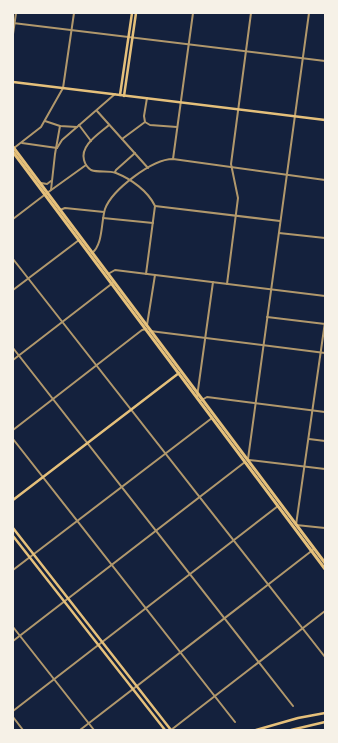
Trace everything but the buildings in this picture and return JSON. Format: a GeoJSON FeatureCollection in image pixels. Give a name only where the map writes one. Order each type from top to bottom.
{"type":"FeatureCollection","features":[{"type":"Feature","properties":{"kind":"main road"},"geometry":{"type":"LineString","coordinates":[[122,95],[132,13]]}},
{"type":"Feature","properties":{"kind":"main road"},"geometry":{"type":"LineString","coordinates":[[122,95],[136,13]]}},
{"type":"Feature","properties":{"kind":"main road"},"geometry":{"type":"LineString","coordinates":[[13,82],[325,120]]}},
{"type":"Feature","properties":{"kind":"main road"},"geometry":{"type":"LineString","coordinates":[[13,149],[60,210],[85,249],[113,283],[197,393],[325,568]]}},
{"type":"Feature","properties":{"kind":"main road"},"geometry":{"type":"LineString","coordinates":[[13,149],[108,274],[113,283]]}},
{"type":"Feature","properties":{"kind":"main road"},"geometry":{"type":"LineString","coordinates":[[85,249],[92,253]]}},
{"type":"Feature","properties":{"kind":"main road"},"geometry":{"type":"LineString","coordinates":[[146,327],[151,331],[197,397],[201,400]]}},
{"type":"Feature","properties":{"kind":"main road"},"geometry":{"type":"LineString","coordinates":[[13,500],[180,372]]}},
{"type":"Feature","properties":{"kind":"main road"},"geometry":{"type":"LineString","coordinates":[[13,528],[171,730]]}},
{"type":"Feature","properties":{"kind":"main road"},"geometry":{"type":"LineString","coordinates":[[13,536],[165,730]]}},
{"type":"Feature","properties":{"kind":"main road"},"geometry":{"type":"LineString","coordinates":[[313,550],[325,563]]}},
{"type":"Feature","properties":{"kind":"main road"},"geometry":{"type":"LineString","coordinates":[[256,730],[298,718],[325,713]]}},
{"type":"Feature","properties":{"kind":"main road"},"geometry":{"type":"LineString","coordinates":[[291,730],[325,722]]}},
{"type":"Feature","properties":{"kind":"street"},"geometry":{"type":"LineString","coordinates":[[13,34],[16,13]]}},
{"type":"Feature","properties":{"kind":"street"},"geometry":{"type":"LineString","coordinates":[[13,149],[38,129],[45,121],[63,88],[74,13]]}},
{"type":"Feature","properties":{"kind":"street"},"geometry":{"type":"LineString","coordinates":[[173,159],[193,13]]}},
{"type":"Feature","properties":{"kind":"street"},"geometry":{"type":"LineString","coordinates":[[227,284],[238,198],[231,164],[251,13]]}},
{"type":"Feature","properties":{"kind":"street"},"geometry":{"type":"LineString","coordinates":[[13,640],[246,461],[309,13]]}},
{"type":"Feature","properties":{"kind":"street"},"geometry":{"type":"LineString","coordinates":[[14,23],[325,61]]}},
{"type":"Feature","properties":{"kind":"street"},"geometry":{"type":"LineString","coordinates":[[56,148],[60,142],[115,94]]}},
{"type":"Feature","properties":{"kind":"street"},"geometry":{"type":"LineString","coordinates":[[145,122],[144,116],[147,98]]}},
{"type":"Feature","properties":{"kind":"street"},"geometry":{"type":"LineString","coordinates":[[96,111],[148,168]]}},
{"type":"Feature","properties":{"kind":"street"},"geometry":{"type":"LineString","coordinates":[[45,121],[60,126],[78,126],[91,141]]}},
{"type":"Feature","properties":{"kind":"street"},"geometry":{"type":"LineString","coordinates":[[145,122],[150,125],[177,127]]}},
{"type":"Feature","properties":{"kind":"street"},"geometry":{"type":"LineString","coordinates":[[122,139],[145,122]]}},
{"type":"Feature","properties":{"kind":"street"},"geometry":{"type":"LineString","coordinates":[[109,125],[91,141],[84,151],[84,159],[86,165],[93,170],[116,173],[130,181],[147,194],[155,206],[146,274]]}},
{"type":"Feature","properties":{"kind":"street"},"geometry":{"type":"LineString","coordinates":[[51,190],[51,180],[60,126]]}},
{"type":"Feature","properties":{"kind":"street"},"geometry":{"type":"LineString","coordinates":[[21,143],[56,148]]}},
{"type":"Feature","properties":{"kind":"street"},"geometry":{"type":"LineString","coordinates":[[116,173],[116,170],[135,153]]}},
{"type":"Feature","properties":{"kind":"street"},"geometry":{"type":"LineString","coordinates":[[92,253],[98,248],[104,212],[113,197],[130,181],[148,168],[164,161],[173,159],[325,180]]}},
{"type":"Feature","properties":{"kind":"street"},"geometry":{"type":"LineString","coordinates":[[13,219],[46,193],[86,165]]}},
{"type":"Feature","properties":{"kind":"street"},"geometry":{"type":"LineString","coordinates":[[39,182],[46,185],[51,180]]}},
{"type":"Feature","properties":{"kind":"street"},"geometry":{"type":"LineString","coordinates":[[155,206],[280,221]]}},
{"type":"Feature","properties":{"kind":"street"},"geometry":{"type":"LineString","coordinates":[[60,210],[65,208],[104,212]]}},
{"type":"Feature","properties":{"kind":"street"},"geometry":{"type":"LineString","coordinates":[[103,218],[153,223]]}},
{"type":"Feature","properties":{"kind":"street"},"geometry":{"type":"LineString","coordinates":[[279,232],[325,238]]}},
{"type":"Feature","properties":{"kind":"street"},"geometry":{"type":"LineString","coordinates":[[13,290],[80,239]]}},
{"type":"Feature","properties":{"kind":"street"},"geometry":{"type":"LineString","coordinates":[[13,258],[325,658]]}},
{"type":"Feature","properties":{"kind":"street"},"geometry":{"type":"LineString","coordinates":[[108,274],[115,270],[325,296]]}},
{"type":"Feature","properties":{"kind":"street"},"geometry":{"type":"LineString","coordinates":[[13,430],[146,327],[155,275]]}},
{"type":"Feature","properties":{"kind":"street"},"geometry":{"type":"LineString","coordinates":[[197,397],[213,282]]}},
{"type":"Feature","properties":{"kind":"street"},"geometry":{"type":"LineString","coordinates":[[13,360],[113,283]]}},
{"type":"Feature","properties":{"kind":"street"},"geometry":{"type":"LineString","coordinates":[[267,317],[325,323],[305,467],[295,526],[325,528]]}},
{"type":"Feature","properties":{"kind":"street"},"geometry":{"type":"LineString","coordinates":[[151,331],[325,353]]}},
{"type":"Feature","properties":{"kind":"street"},"geometry":{"type":"LineString","coordinates":[[13,348],[293,706]]}},
{"type":"Feature","properties":{"kind":"street"},"geometry":{"type":"LineString","coordinates":[[201,400],[208,397],[325,412]]}},
{"type":"Feature","properties":{"kind":"street"},"geometry":{"type":"LineString","coordinates":[[13,570],[213,416]]}},
{"type":"Feature","properties":{"kind":"street"},"geometry":{"type":"LineString","coordinates":[[13,439],[235,722]]}},
{"type":"Feature","properties":{"kind":"street"},"geometry":{"type":"LineString","coordinates":[[309,439],[325,441]]}},
{"type":"Feature","properties":{"kind":"street"},"geometry":{"type":"LineString","coordinates":[[246,461],[325,469]]}},
{"type":"Feature","properties":{"kind":"street"},"geometry":{"type":"LineString","coordinates":[[13,711],[280,505]]}},
{"type":"Feature","properties":{"kind":"street"},"geometry":{"type":"LineString","coordinates":[[80,730],[313,550]]}},
{"type":"Feature","properties":{"kind":"street"},"geometry":{"type":"LineString","coordinates":[[171,730],[325,611]]}},
{"type":"Feature","properties":{"kind":"street"},"geometry":{"type":"LineString","coordinates":[[13,627],[94,730]]}},
{"type":"Feature","properties":{"kind":"street"},"geometry":{"type":"LineString","coordinates":[[13,717],[23,730]]}}]}
